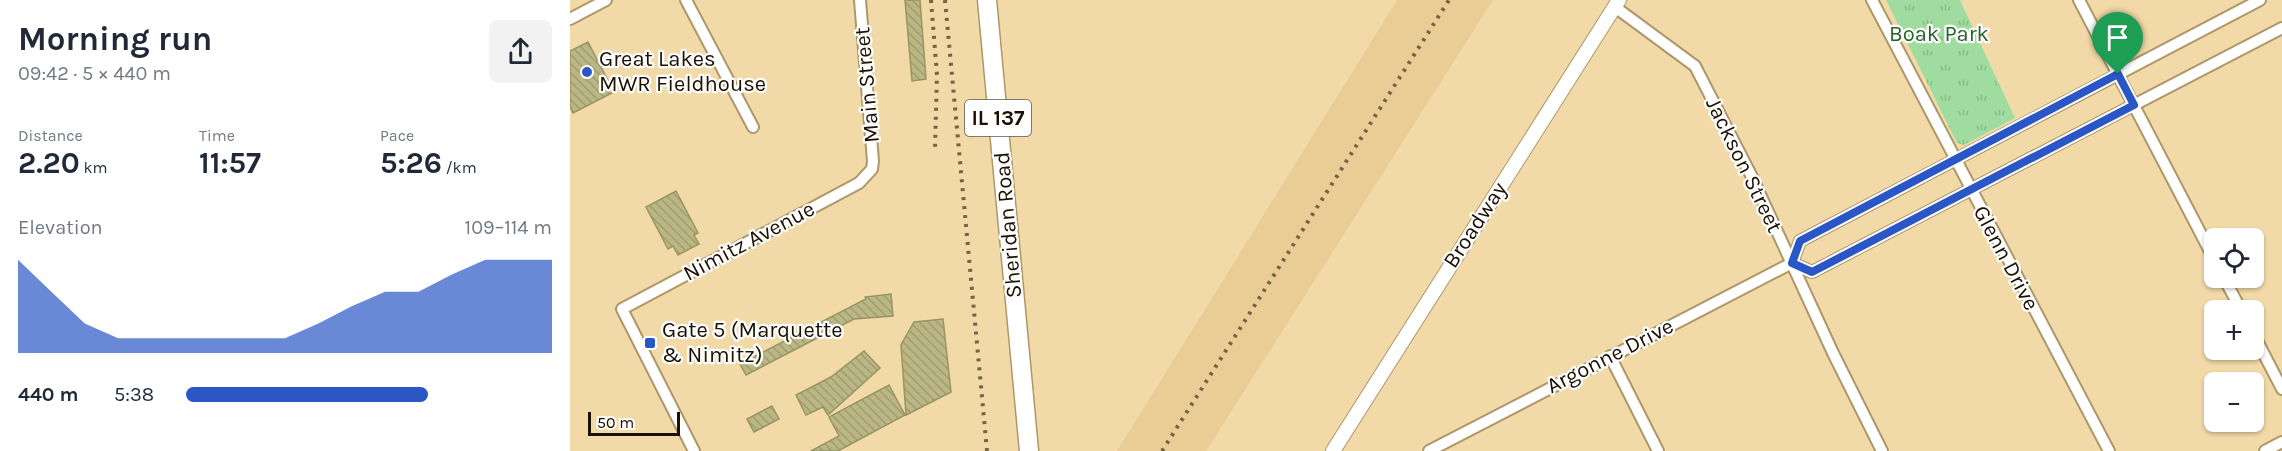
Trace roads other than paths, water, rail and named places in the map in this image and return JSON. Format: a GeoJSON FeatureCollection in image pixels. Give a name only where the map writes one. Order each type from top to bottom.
{"type":"FeatureCollection","features":[{"type":"Feature","properties":{"kind":"highway","name":"Sheridan Road"},"geometry":{"type":"LineString","coordinates":[[987,0],[1029,451]]}},
{"type":"Feature","properties":{"kind":"street"},"geometry":{"type":"LineString","coordinates":[[570,19],[606,0]]}},
{"type":"Feature","properties":{"kind":"street"},"geometry":{"type":"LineString","coordinates":[[686,0],[753,127]]}},
{"type":"Feature","properties":{"kind":"street","name":"Main Street"},"geometry":{"type":"LineString","coordinates":[[860,0],[873,154],[872,170]]}},
{"type":"Feature","properties":{"kind":"street","name":"Glenn Drive"},"geometry":{"type":"LineString","coordinates":[[1872,0],[2109,451]]}},
{"type":"Feature","properties":{"kind":"street"},"geometry":{"type":"LineString","coordinates":[[2079,0],[2204,240]]}},
{"type":"Feature","properties":{"kind":"street"},"geometry":{"type":"LineString","coordinates":[[2260,0],[1800,241],[1792,263],[1812,272],[2282,28]]}},
{"type":"Feature","properties":{"kind":"street","name":"Jackson Street"},"geometry":{"type":"LineString","coordinates":[[1617,4],[1695,66],[1752,177],[1833,353],[1882,451]]}},
{"type":"Feature","properties":{"kind":"street","name":"Broadway"},"geometry":{"type":"LineString","coordinates":[[1332,451],[1617,4]]}},
{"type":"Feature","properties":{"kind":"street","name":"Nimitz Avenue"},"geometry":{"type":"LineString","coordinates":[[694,451],[622,309],[859,183],[872,170]]}},
{"type":"Feature","properties":{"kind":"street","name":"Argonne Drive"},"geometry":{"type":"LineString","coordinates":[[1429,451],[1449,446],[1610,356],[1792,263]]}},
{"type":"Feature","properties":{"kind":"street"},"geometry":{"type":"LineString","coordinates":[[2264,354],[2282,389]]}},
{"type":"Feature","properties":{"kind":"street"},"geometry":{"type":"LineString","coordinates":[[1610,356],[1658,451]]}},
{"type":"Feature","properties":{"kind":"street"},"geometry":{"type":"LineString","coordinates":[[2265,451],[2281,445]]}},
{"type":"Feature","properties":{"kind":"railway"},"geometry":{"type":"LineString","coordinates":[[931,0],[937,75],[935,148]]}},
{"type":"Feature","properties":{"kind":"railway"},"geometry":{"type":"LineString","coordinates":[[945,0],[987,451]]}},
{"type":"Feature","properties":{"kind":"railway"},"geometry":{"type":"LineString","coordinates":[[1162,451],[1449,0]]}},
{"type":"Feature","properties":{"kind":"place","name":"Great Lakes MWR Fieldhouse"},"geometry":{"type":"Point","coordinates":[587,72]}},
{"type":"Feature","properties":{"kind":"place","name":"Gate 5 (Marquette & Nimitz)"},"geometry":{"type":"Point","coordinates":[650,343]}},
{"type":"Feature","properties":{"kind":"park label","name":"Boak Park"},"geometry":{"type":"Point","coordinates":[1939,34]}}]}
